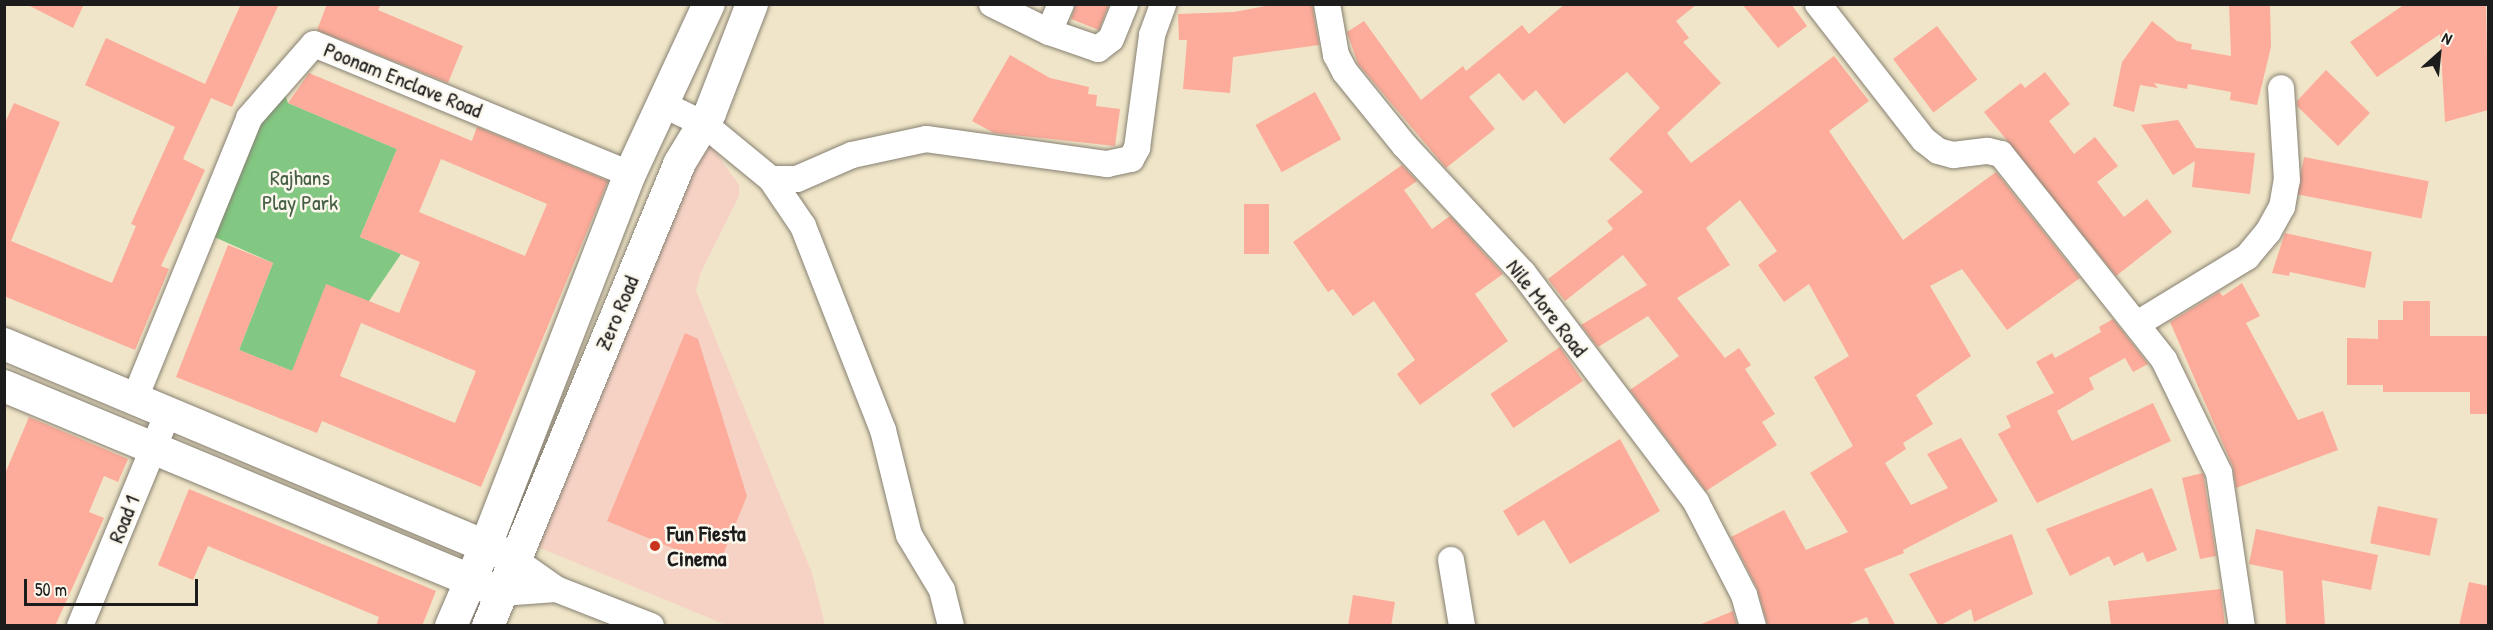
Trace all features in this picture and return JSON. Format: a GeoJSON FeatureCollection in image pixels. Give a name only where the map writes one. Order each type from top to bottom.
{"type":"FeatureCollection","features":[{"type":"Feature","properties":{"kind":"street","name":"Zero Road"},"geometry":{"type":"LineString","coordinates":[[451,626],[486,545],[630,174],[709,4]]}},
{"type":"Feature","properties":{"kind":"street","name":"Zero Road"},"geometry":{"type":"LineString","coordinates":[[488,626],[679,164],[704,124],[752,4]]}},
{"type":"Feature","properties":{"kind":"street"},"geometry":{"type":"LineString","coordinates":[[992,4],[1048,32],[1098,49],[1105,46],[1125,4]]}},
{"type":"Feature","properties":{"kind":"street"},"geometry":{"type":"LineString","coordinates":[[1048,32],[1061,4]]}},
{"type":"Feature","properties":{"kind":"street"},"geometry":{"type":"LineString","coordinates":[[771,179],[797,179],[852,155],[926,139],[1107,164],[1131,159],[1137,148],[1152,35],[1163,4]]}},
{"type":"Feature","properties":{"kind":"street","name":"Nile More Road"},"geometry":{"type":"LineString","coordinates":[[1327,4],[1336,56],[1345,72],[1405,146],[1523,273],[1696,502],[1744,595],[1753,626]]}},
{"type":"Feature","properties":{"kind":"street"},"geometry":{"type":"LineString","coordinates":[[1818,4],[1924,140],[1938,151],[1953,155],[1988,151],[2001,154],[2164,360],[2219,473],[2242,626]]}},
{"type":"Feature","properties":{"kind":"street","name":"Poonam Enclave Road"},"geometry":{"type":"LineString","coordinates":[[135,398],[249,118],[314,44],[630,174]]}},
{"type":"Feature","properties":{"kind":"street"},"geometry":{"type":"LineString","coordinates":[[2137,324],[2247,257],[2268,232],[2282,207],[2287,180],[2281,88]]}},
{"type":"Feature","properties":{"kind":"street"},"geometry":{"type":"LineString","coordinates":[[664,105],[704,124],[771,179],[814,249],[883,430],[909,535],[942,590],[951,626]]}},
{"type":"Feature","properties":{"kind":"street"},"geometry":{"type":"LineString","coordinates":[[4,344],[486,545],[515,560],[556,589],[651,626]]}},
{"type":"Feature","properties":{"kind":"street"},"geometry":{"type":"LineString","coordinates":[[552,370],[586,386]]}},
{"type":"Feature","properties":{"kind":"street"},"geometry":{"type":"LineString","coordinates":[[4,386],[501,593],[556,589]]}},
{"type":"Feature","properties":{"kind":"street","name":"Road 1"},"geometry":{"type":"LineString","coordinates":[[80,626],[168,412]]}},
{"type":"Feature","properties":{"kind":"street"},"geometry":{"type":"LineString","coordinates":[[1451,560],[1462,626]]}},
{"type":"Feature","properties":{"kind":"shaded area"},"geometry":{"type":"Polygon","coordinates":[[[707,140],[739,185],[739,196],[700,274],[696,291],[812,573],[825,625],[726,625],[538,547],[707,140]]]}},
{"type":"Feature","properties":{"kind":"green space","name":"Rajhans Play Park"},"geometry":{"type":"Polygon","coordinates":[[[280,81],[288,103],[397,149],[360,237],[401,254],[369,301],[292,371],[239,350],[273,263],[203,232],[280,81]]]}},
{"type":"Feature","properties":{"kind":"building"},"geometry":{"type":"Polygon","coordinates":[[[26,4],[84,4],[73,28],[26,4]]]}},
{"type":"Feature","properties":{"kind":"building"},"geometry":{"type":"Polygon","coordinates":[[[241,4],[279,4],[232,107],[211,98],[183,159],[205,170],[161,266],[169,269],[135,350],[4,296],[4,125],[14,103],[60,122],[11,241],[112,283],[136,226],[131,224],[175,127],[85,85],[106,38],[205,84],[241,4]]]}},
{"type":"Feature","properties":{"kind":"building"},"geometry":{"type":"Polygon","coordinates":[[[327,4],[381,4],[378,10],[463,46],[448,83],[317,30],[327,4]]]}},
{"type":"Feature","properties":{"kind":"building"},"geometry":{"type":"Polygon","coordinates":[[[1076,4],[1109,4],[1099,30],[1071,19],[1076,4]]]}},
{"type":"Feature","properties":{"kind":"building"},"geometry":{"type":"Polygon","coordinates":[[[1276,4],[1312,4],[1319,45],[1233,57],[1230,93],[1183,89],[1187,40],[1179,40],[1178,14],[1234,12],[1276,4]]]}},
{"type":"Feature","properties":{"kind":"building"},"geometry":{"type":"Polygon","coordinates":[[[1565,4],[1697,4],[1676,21],[1689,38],[1683,42],[1721,83],[1667,133],[1691,163],[1834,56],[1869,101],[1829,131],[1903,240],[1996,172],[2080,278],[2007,330],[1962,269],[1930,286],[1971,356],[1916,395],[1933,424],[1903,443],[1906,449],[1885,463],[1911,505],[1948,488],[1927,454],[1961,438],[1998,501],[1903,550],[1904,553],[1864,569],[1896,626],[1870,626],[1867,617],[1844,626],[1768,626],[1757,588],[1731,537],[1784,510],[1806,550],[1848,532],[1810,473],[1853,446],[1814,377],[1849,356],[1809,284],[1784,302],[1758,265],[1777,251],[1740,200],[1706,228],[1730,265],[1677,298],[1725,358],[1739,348],[1751,365],[1745,369],[1775,414],[1762,422],[1777,445],[1706,491],[1630,390],[1679,356],[1648,316],[1598,347],[1581,325],[1647,285],[1623,255],[1565,301],[1548,279],[1613,229],[1607,221],[1643,192],[1609,159],[1660,108],[1627,72],[1564,124],[1536,90],[1523,101],[1499,73],[1469,97],[1495,129],[1446,168],[1358,64],[1347,32],[1364,21],[1421,100],[1463,66],[1466,71],[1522,25],[1529,34],[1565,4]]]}},
{"type":"Feature","properties":{"kind":"building"},"geometry":{"type":"Polygon","coordinates":[[[1742,4],[1791,4],[1807,26],[1778,48],[1742,4]]]}},
{"type":"Feature","properties":{"kind":"building"},"geometry":{"type":"Polygon","coordinates":[[[2229,4],[2270,4],[2271,47],[2257,105],[2230,100],[2231,92],[2188,84],[2187,89],[2154,83],[2158,88],[2140,85],[2134,112],[2113,106],[2122,62],[2152,21],[2177,41],[2192,44],[2191,49],[2231,56],[2229,4]]]}},
{"type":"Feature","properties":{"kind":"building"},"geometry":{"type":"Polygon","coordinates":[[[2405,4],[2486,4],[2488,110],[2445,122],[2440,34],[2377,77],[2350,42],[2405,4]]]}},
{"type":"Feature","properties":{"kind":"building"},"geometry":{"type":"Polygon","coordinates":[[[1937,26],[1977,80],[1933,113],[1893,59],[1937,26]]]}},
{"type":"Feature","properties":{"kind":"building"},"geometry":{"type":"Polygon","coordinates":[[[1010,55],[1050,78],[1089,87],[1088,94],[1097,95],[1096,106],[1120,109],[1115,146],[994,133],[972,121],[1010,55]]]}},
{"type":"Feature","properties":{"kind":"building"},"geometry":{"type":"Polygon","coordinates":[[[2326,70],[2370,113],[2338,146],[2297,106],[2297,101],[2326,70]]]}},
{"type":"Feature","properties":{"kind":"building"},"geometry":{"type":"Polygon","coordinates":[[[2045,72],[2070,104],[2049,121],[2074,154],[2095,137],[2118,166],[2097,182],[2124,217],[2147,199],[2172,232],[2116,276],[1984,112],[2021,83],[2025,88],[2045,72]]]}},
{"type":"Feature","properties":{"kind":"building"},"geometry":{"type":"Polygon","coordinates":[[[309,73],[472,141],[477,127],[608,181],[481,487],[322,421],[317,433],[176,377],[228,245],[273,263],[239,350],[292,371],[326,284],[399,313],[420,262],[360,237],[397,149],[288,103],[309,73]],[[441,159],[419,212],[525,256],[547,204],[441,159]],[[361,323],[340,376],[455,423],[476,371],[361,323]]]}},
{"type":"Feature","properties":{"kind":"building"},"geometry":{"type":"Polygon","coordinates":[[[1315,92],[1341,139],[1282,172],[1256,125],[1315,92]]]}},
{"type":"Feature","properties":{"kind":"building"},"geometry":{"type":"Polygon","coordinates":[[[2178,120],[2196,148],[2255,153],[2250,194],[2192,187],[2195,161],[2173,175],[2141,125],[2178,120]]]}},
{"type":"Feature","properties":{"kind":"building"},"geometry":{"type":"Polygon","coordinates":[[[2304,157],[2429,181],[2421,219],[2297,194],[2304,157]]]}},
{"type":"Feature","properties":{"kind":"building"},"geometry":{"type":"Polygon","coordinates":[[[1402,165],[1417,181],[1404,190],[1432,229],[1450,216],[1503,274],[1475,294],[1508,341],[1420,405],[1397,374],[1415,360],[1374,301],[1353,316],[1333,289],[1328,292],[1293,242],[1402,165]]]}},
{"type":"Feature","properties":{"kind":"building"},"geometry":{"type":"Polygon","coordinates":[[[1244,204],[1269,204],[1269,254],[1244,254],[1244,204]]]}},
{"type":"Feature","properties":{"kind":"building"},"geometry":{"type":"Polygon","coordinates":[[[2285,233],[2372,252],[2365,288],[2290,272],[2289,276],[2272,273],[2285,233]]]}},
{"type":"Feature","properties":{"kind":"building"},"geometry":{"type":"Polygon","coordinates":[[[2242,283],[2260,316],[2246,323],[2298,420],[2323,411],[2338,450],[2236,488],[2233,467],[2170,322],[2219,292],[2223,296],[2242,283]]]}},
{"type":"Feature","properties":{"kind":"building"},"geometry":{"type":"Polygon","coordinates":[[[2403,301],[2430,301],[2430,336],[2488,336],[2488,414],[2470,414],[2470,392],[2383,392],[2383,385],[2347,385],[2347,338],[2378,339],[2378,320],[2403,320],[2403,301]]]}},
{"type":"Feature","properties":{"kind":"building"},"geometry":{"type":"Polygon","coordinates":[[[2113,319],[2148,364],[2133,372],[2125,358],[2089,378],[2094,389],[2057,411],[2072,441],[2153,403],[2171,441],[2037,503],[1998,434],[2011,427],[2006,416],[2054,393],[2036,362],[2052,353],[2055,358],[2101,332],[2099,327],[2113,319]]]}},
{"type":"Feature","properties":{"kind":"building"},"geometry":{"type":"Polygon","coordinates":[[[685,333],[698,339],[747,496],[718,567],[607,521],[685,333]]]}},
{"type":"Feature","properties":{"kind":"building"},"geometry":{"type":"Polygon","coordinates":[[[1560,347],[1583,381],[1513,428],[1490,394],[1560,347]]]}},
{"type":"Feature","properties":{"kind":"building"},"geometry":{"type":"Polygon","coordinates":[[[29,417],[128,459],[118,482],[104,476],[89,512],[104,518],[55,626],[4,626],[4,476],[29,417]]]}},
{"type":"Feature","properties":{"kind":"building"},"geometry":{"type":"Polygon","coordinates":[[[1620,439],[1660,511],[1570,564],[1544,520],[1518,536],[1503,511],[1620,439]]]}},
{"type":"Feature","properties":{"kind":"building"},"geometry":{"type":"Polygon","coordinates":[[[2203,473],[2216,556],[2200,559],[2182,478],[2203,473]]]}},
{"type":"Feature","properties":{"kind":"building"},"geometry":{"type":"Polygon","coordinates":[[[2152,488],[2177,550],[2147,562],[2143,552],[2114,566],[2109,556],[2070,576],[2046,529],[2152,488]]]}},
{"type":"Feature","properties":{"kind":"building"},"geometry":{"type":"Polygon","coordinates":[[[189,489],[436,591],[422,626],[376,626],[379,617],[208,546],[193,580],[158,565],[189,489]]]}},
{"type":"Feature","properties":{"kind":"building"},"geometry":{"type":"Polygon","coordinates":[[[2378,506],[2438,519],[2430,556],[2370,543],[2378,506]]]}},
{"type":"Feature","properties":{"kind":"building"},"geometry":{"type":"Polygon","coordinates":[[[2256,529],[2378,555],[2371,590],[2322,580],[2325,626],[2286,626],[2283,571],[2249,564],[2256,529]]]}},
{"type":"Feature","properties":{"kind":"building"},"geometry":{"type":"Polygon","coordinates":[[[2012,534],[2033,594],[1974,622],[1971,609],[1939,626],[1909,574],[2012,534]]]}},
{"type":"Feature","properties":{"kind":"building"},"geometry":{"type":"Polygon","coordinates":[[[2469,582],[2488,586],[2488,626],[2459,626],[2469,582]]]}},
{"type":"Feature","properties":{"kind":"building"},"geometry":{"type":"Polygon","coordinates":[[[2221,589],[2225,626],[2111,626],[2108,601],[2221,589]]]}},
{"type":"Feature","properties":{"kind":"building"},"geometry":{"type":"Polygon","coordinates":[[[1353,595],[1395,602],[1391,626],[1348,626],[1353,595]]]}},
{"type":"Feature","properties":{"kind":"building"},"geometry":{"type":"Polygon","coordinates":[[[1733,611],[1737,626],[1699,626],[1699,625],[1733,611]]]}},
{"type":"Feature","properties":{"kind":"place","name":"Fun Fiesta Cinema"},"geometry":{"type":"Point","coordinates":[655,546]}}]}
